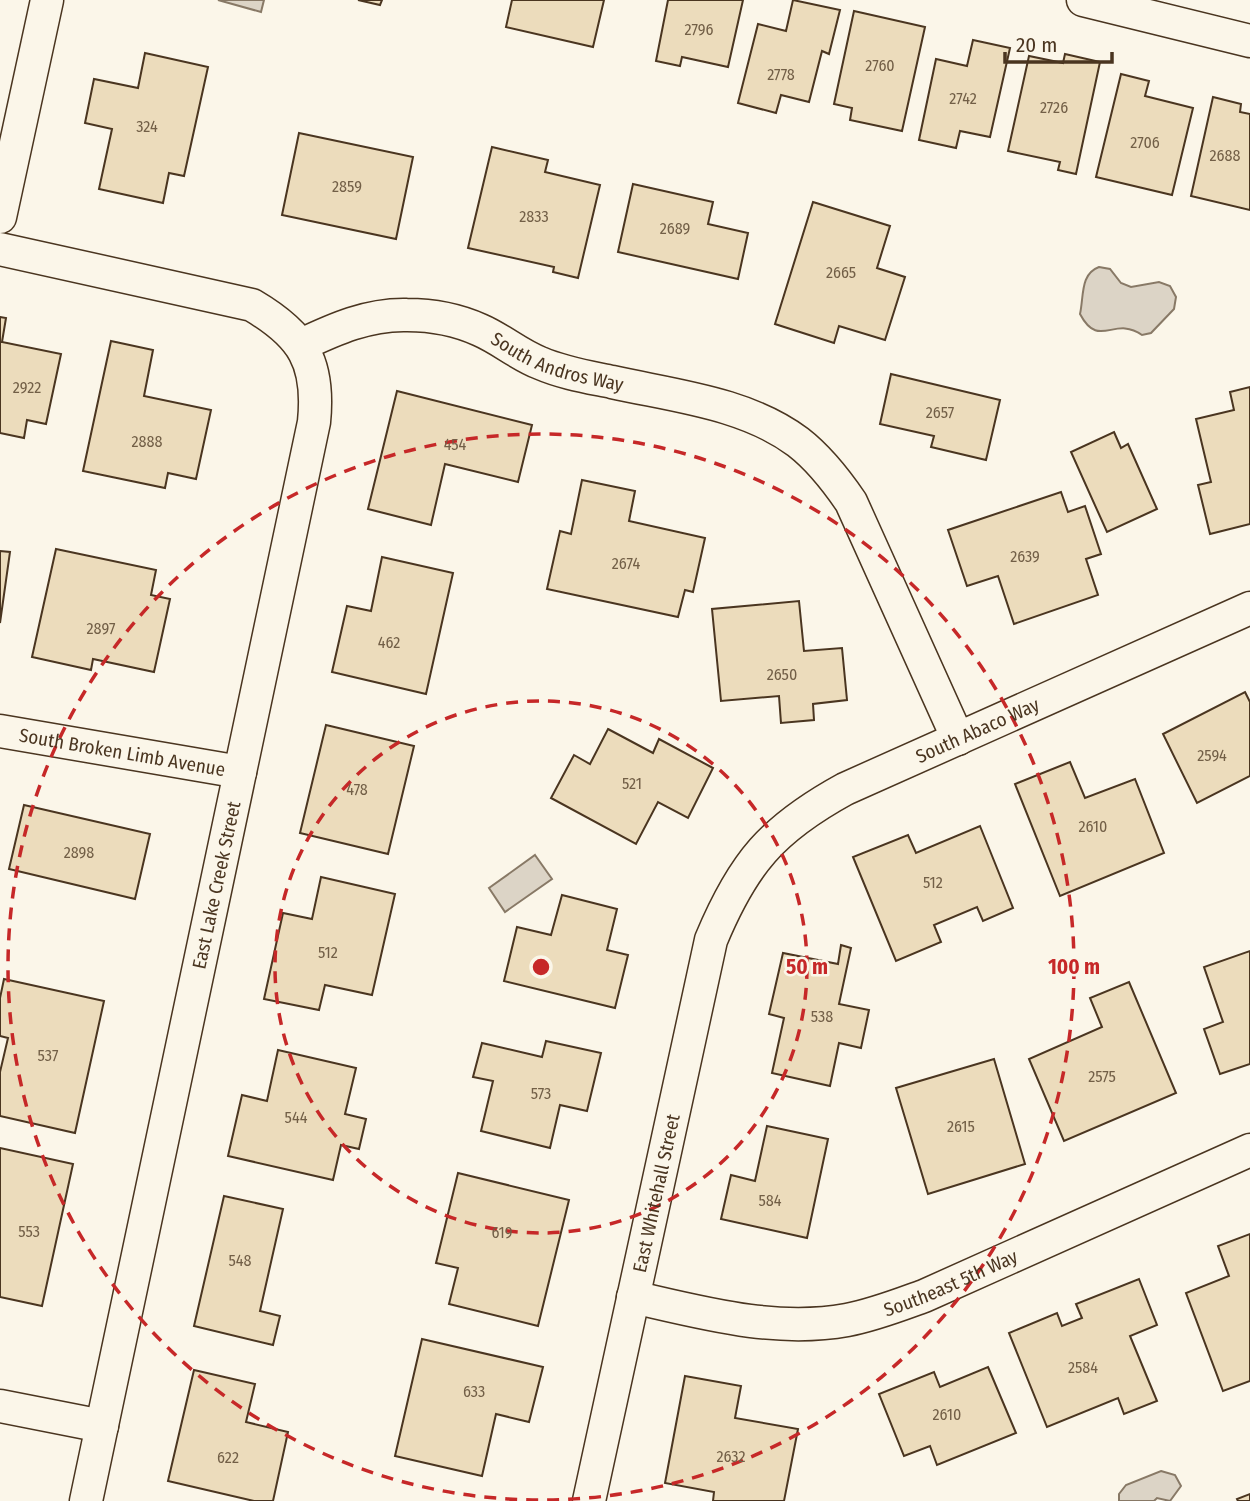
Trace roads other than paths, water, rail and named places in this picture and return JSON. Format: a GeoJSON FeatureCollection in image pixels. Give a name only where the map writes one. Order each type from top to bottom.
{"type":"FeatureCollection","features":[{"type":"Feature","properties":{"kind":"street"},"geometry":{"type":"LineString","coordinates":[[0,217],[47,0]]}},
{"type":"Feature","properties":{"kind":"street"},"geometry":{"type":"LineString","coordinates":[[1083,0],[1250,41]]}},
{"type":"Feature","properties":{"kind":"street"},"geometry":{"type":"LineString","coordinates":[[0,249],[252,305],[279,321],[301,345]]}},
{"type":"Feature","properties":{"kind":"street","name":"South Andros Way"},"geometry":{"type":"LineString","coordinates":[[301,345],[342,326],[377,317],[438,317],[478,329],[539,363],[572,374],[725,407],[764,421],[799,443],[831,473],[851,502],[958,739]]}},
{"type":"Feature","properties":{"kind":"street","name":"East Lake Creek Street"},"geometry":{"type":"LineString","coordinates":[[86,1501],[314,422],[317,400],[313,372],[301,345]]}},
{"type":"Feature","properties":{"kind":"street","name":"South Abaco Way"},"geometry":{"type":"LineString","coordinates":[[734,891],[749,865],[776,835],[809,808],[845,789],[1250,608]]}},
{"type":"Feature","properties":{"kind":"street","name":"South Broken Limb Avenue"},"geometry":{"type":"LineString","coordinates":[[2,732],[240,772]]}},
{"type":"Feature","properties":{"kind":"street","name":"East Whitehall Street"},"geometry":{"type":"LineString","coordinates":[[589,1501],[711,940],[734,891]]}},
{"type":"Feature","properties":{"kind":"street","name":"Southeast 5th Way"},"geometry":{"type":"LineString","coordinates":[[633,1297],[763,1323],[803,1324],[845,1320],[885,1311],[925,1296],[1250,1150]]}},
{"type":"Feature","properties":{"kind":"street"},"geometry":{"type":"LineString","coordinates":[[0,1406],[102,1426]]}}]}
